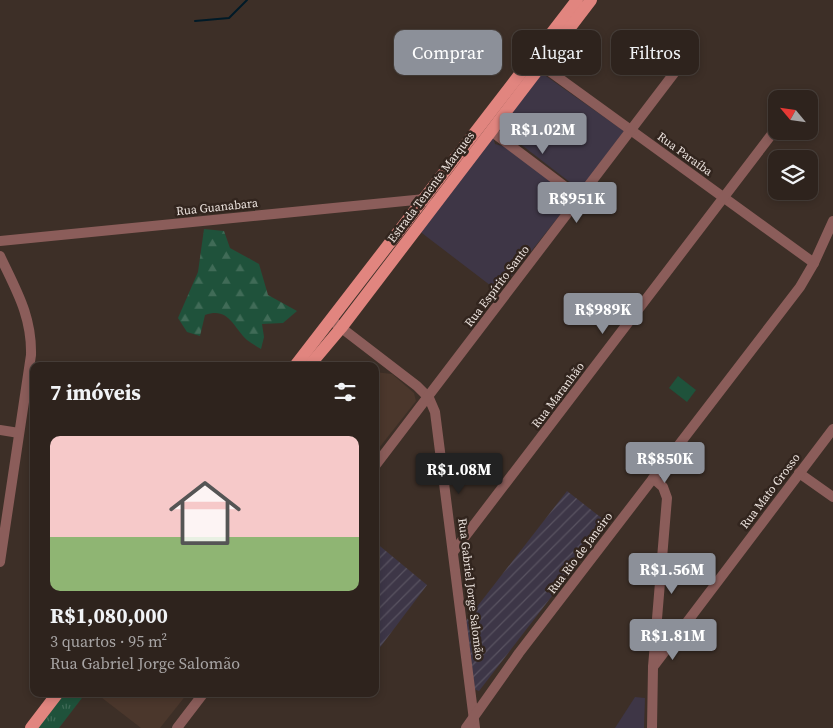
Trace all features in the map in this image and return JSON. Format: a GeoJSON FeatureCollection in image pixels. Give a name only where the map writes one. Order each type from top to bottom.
{"type":"FeatureCollection","features":[{"type":"Feature","properties":{"kind":"main road","name":"Estrada Tenente Marques"},"geometry":{"type":"LineString","coordinates":[[312,362],[337,324],[429,202],[576,0]]}},
{"type":"Feature","properties":{"kind":"main road","name":"Estrada Tenente Marques"},"geometry":{"type":"LineString","coordinates":[[568,30],[591,0]]}},
{"type":"Feature","properties":{"kind":"main road","name":"Estrada Tenente Marques"},"geometry":{"type":"LineString","coordinates":[[429,202],[491,131],[533,75]]}},
{"type":"Feature","properties":{"kind":"main road","name":"Estrada Tenente Marques"},"geometry":{"type":"LineString","coordinates":[[299,362],[337,324]]}},
{"type":"Feature","properties":{"kind":"main road"},"geometry":{"type":"LineString","coordinates":[[22,728],[45,697]]}},
{"type":"Feature","properties":{"kind":"main road"},"geometry":{"type":"LineString","coordinates":[[31,728],[55,697]]}},
{"type":"Feature","properties":{"kind":"street","name":"Rua Paraíba"},"geometry":{"type":"LineString","coordinates":[[555,75],[814,263]]}},
{"type":"Feature","properties":{"kind":"street","name":"Rua Espírito Santo"},"geometry":{"type":"LineString","coordinates":[[379,461],[429,398],[674,75]]}},
{"type":"Feature","properties":{"kind":"street"},"geometry":{"type":"LineString","coordinates":[[491,131],[580,198]]}},
{"type":"Feature","properties":{"kind":"street","name":"Rua Maranhão"},"geometry":{"type":"LineString","coordinates":[[454,551],[768,139]]}},
{"type":"Feature","properties":{"kind":"street","name":"Rua Guanabara"},"geometry":{"type":"LineString","coordinates":[[0,241],[429,202]]}},
{"type":"Feature","properties":{"kind":"street","name":"Rua Rio de Janeiro"},"geometry":{"type":"LineString","coordinates":[[466,728],[474,723],[519,654],[800,288],[814,263],[833,221]]}},
{"type":"Feature","properties":{"kind":"street"},"geometry":{"type":"LineString","coordinates":[[0,256],[25,308],[31,338],[31,355],[0,562]]}},
{"type":"Feature","properties":{"kind":"street"},"geometry":{"type":"LineString","coordinates":[[337,324],[429,398]]}},
{"type":"Feature","properties":{"kind":"street","name":"Rua Gabriel Jorge Salomão"},"geometry":{"type":"LineString","coordinates":[[429,398],[435,412],[438,430],[474,723]]}},
{"type":"Feature","properties":{"kind":"street","name":"Rua Mato Grosso"},"geometry":{"type":"LineString","coordinates":[[653,667],[833,429]]}},
{"type":"Feature","properties":{"kind":"street"},"geometry":{"type":"LineString","coordinates":[[0,430],[19,433]]}},
{"type":"Feature","properties":{"kind":"street"},"geometry":{"type":"LineString","coordinates":[[799,473],[833,497]]}},
{"type":"Feature","properties":{"kind":"street"},"geometry":{"type":"LineString","coordinates":[[652,728],[653,667],[667,498],[663,487],[654,478]]}},
{"type":"Feature","properties":{"kind":"street"},"geometry":{"type":"LineString","coordinates":[[656,634],[665,640],[672,641]]}},
{"type":"Feature","properties":{"kind":"street"},"geometry":{"type":"LineString","coordinates":[[177,728],[201,697]]}},
{"type":"Feature","properties":{"kind":"shaded area"},"geometry":{"type":"Polygon","coordinates":[[[531,75],[545,75],[624,131],[580,190],[493,123],[531,75]]]}},
{"type":"Feature","properties":{"kind":"shaded area"},"geometry":{"type":"Polygon","coordinates":[[[493,137],[495,144],[506,147],[557,184],[571,201],[499,292],[414,227],[493,137]]]}},
{"type":"Feature","properties":{"kind":"shaded area"},"geometry":{"type":"Polygon","coordinates":[[[379,372],[392,374],[414,393],[416,401],[379,448],[379,372]]]}},
{"type":"Feature","properties":{"kind":"shaded area"},"geometry":{"type":"Polygon","coordinates":[[[567,491],[608,523],[479,691],[474,689],[466,621],[567,491]]]}},
{"type":"Feature","properties":{"kind":"shaded area"},"geometry":{"type":"Polygon","coordinates":[[[379,545],[427,585],[379,649],[379,545]]]}},
{"type":"Feature","properties":{"kind":"shaded area"},"geometry":{"type":"Polygon","coordinates":[[[101,697],[185,697],[160,728],[141,728],[101,697]]]}},
{"type":"Feature","properties":{"kind":"shaded area"},"geometry":{"type":"Polygon","coordinates":[[[635,697],[645,698],[644,728],[615,728],[635,697]]]}},
{"type":"Feature","properties":{"kind":"green space"},"geometry":{"type":"Polygon","coordinates":[[[204,229],[224,231],[230,248],[259,264],[268,295],[297,311],[283,323],[262,324],[264,337],[261,349],[247,340],[229,319],[220,314],[205,315],[200,336],[187,332],[178,318],[198,272],[204,229]]]}},
{"type":"Feature","properties":{"kind":"green space"},"geometry":{"type":"Polygon","coordinates":[[[678,376],[696,390],[687,402],[669,388],[678,376]]]}},
{"type":"Feature","properties":{"kind":"green space"},"geometry":{"type":"Polygon","coordinates":[[[59,697],[83,697],[59,728],[37,728],[59,697]]]}},
{"type":"Feature","properties":{"kind":"waterway"},"geometry":{"type":"LineString","coordinates":[[195,21],[229,18],[247,0]]}}]}
